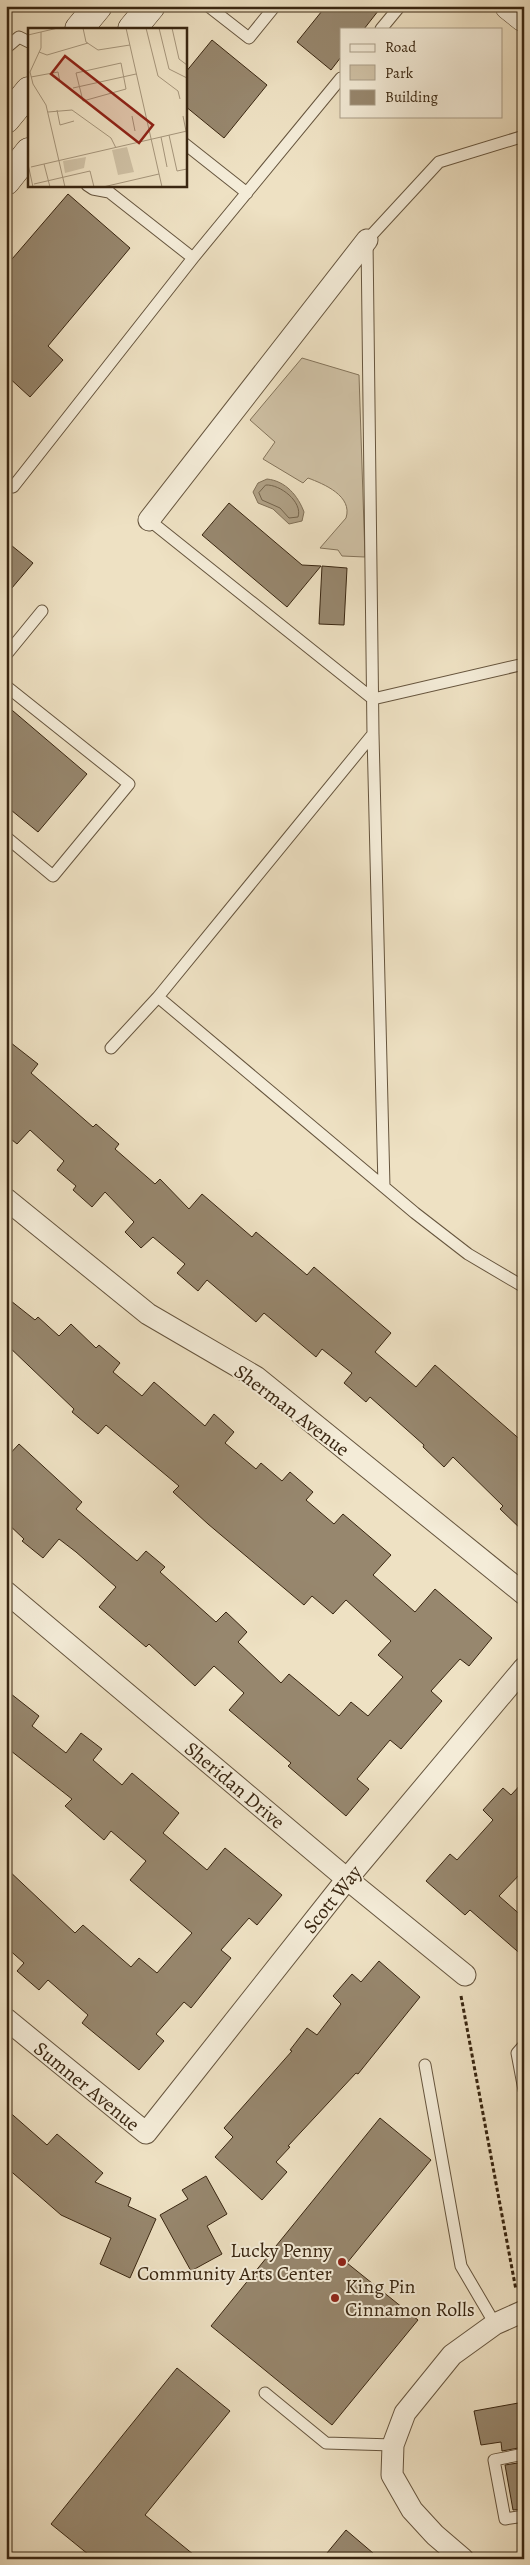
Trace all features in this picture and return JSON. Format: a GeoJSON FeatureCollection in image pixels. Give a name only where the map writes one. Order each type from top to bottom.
{"type":"FeatureCollection","features":[{"type":"Feature","properties":{"kind":"main road"},"geometry":{"type":"LineString","coordinates":[[80,28],[98,6]]}},
{"type":"Feature","properties":{"kind":"main road"},"geometry":{"type":"LineString","coordinates":[[133,28],[151,6]]}},
{"type":"Feature","properties":{"kind":"main road"},"geometry":{"type":"LineString","coordinates":[[510,6],[524,18]]}},
{"type":"Feature","properties":{"kind":"main road"},"geometry":{"type":"LineString","coordinates":[[6,119],[28,92]]}},
{"type":"Feature","properties":{"kind":"main road"},"geometry":{"type":"LineString","coordinates":[[6,182],[28,153]]}},
{"type":"Feature","properties":{"kind":"street"},"geometry":{"type":"LineString","coordinates":[[149,520],[367,240]]}},
{"type":"Feature","properties":{"kind":"street","name":"Sherman Avenue"},"geometry":{"type":"LineString","coordinates":[[6,1199],[148,1314],[256,1377],[524,1594]]}},
{"type":"Feature","properties":{"kind":"street","name":"Sheridan Drive"},"geometry":{"type":"LineString","coordinates":[[6,1592],[347,1879],[465,1975]]}},
{"type":"Feature","properties":{"kind":"street","name":"Scott Way"},"geometry":{"type":"LineString","coordinates":[[146,2134],[347,1879],[524,1668]]}},
{"type":"Feature","properties":{"kind":"street","name":"Sumner Avenue"},"geometry":{"type":"LineString","coordinates":[[6,2019],[146,2134]]}},
{"type":"Feature","properties":{"kind":"street"},"geometry":{"type":"LineString","coordinates":[[463,2559],[435,2535],[412,2510],[392,2475],[393,2445],[405,2413],[452,2355],[495,2324],[522,2312]]}},
{"type":"Feature","properties":{"kind":"lane"},"geometry":{"type":"LineString","coordinates":[[208,6],[250,38],[275,6]]}},
{"type":"Feature","properties":{"kind":"lane"},"geometry":{"type":"LineString","coordinates":[[382,28],[400,6]]}},
{"type":"Feature","properties":{"kind":"lane"},"geometry":{"type":"LineString","coordinates":[[6,48],[19,37],[28,42]]}},
{"type":"Feature","properties":{"kind":"lane"},"geometry":{"type":"LineString","coordinates":[[9,484],[340,79]]}},
{"type":"Feature","properties":{"kind":"lane"},"geometry":{"type":"LineString","coordinates":[[384,1186],[373,699],[367,240],[439,162],[524,136]]}},
{"type":"Feature","properties":{"kind":"lane"},"geometry":{"type":"LineString","coordinates":[[186,145],[247,193]]}},
{"type":"Feature","properties":{"kind":"lane"},"geometry":{"type":"LineString","coordinates":[[88,186],[93,190],[108,188],[193,258]]}},
{"type":"Feature","properties":{"kind":"lane"},"geometry":{"type":"LineString","coordinates":[[149,520],[373,699]]}},
{"type":"Feature","properties":{"kind":"lane"},"geometry":{"type":"LineString","coordinates":[[6,655],[42,611]]}},
{"type":"Feature","properties":{"kind":"lane"},"geometry":{"type":"LineString","coordinates":[[373,699],[524,664]]}},
{"type":"Feature","properties":{"kind":"lane"},"geometry":{"type":"LineString","coordinates":[[6,686],[129,784],[53,876],[6,837]]}},
{"type":"Feature","properties":{"kind":"lane"},"geometry":{"type":"LineString","coordinates":[[110,1048],[158,997],[374,734]]}},
{"type":"Feature","properties":{"kind":"lane"},"geometry":{"type":"LineString","coordinates":[[158,997],[468,1254],[524,1287]]}},
{"type":"Feature","properties":{"kind":"lane"},"geometry":{"type":"LineString","coordinates":[[524,2045],[517,2053],[524,2090]]}},
{"type":"Feature","properties":{"kind":"lane"},"geometry":{"type":"LineString","coordinates":[[425,2065],[461,2266],[495,2324]]}},
{"type":"Feature","properties":{"kind":"lane"},"geometry":{"type":"LineString","coordinates":[[265,2393],[326,2443],[393,2445]]}},
{"type":"Feature","properties":{"kind":"lane"},"geometry":{"type":"LineString","coordinates":[[524,2454],[494,2460],[505,2519],[524,2516]]}},
{"type":"Feature","properties":{"kind":"path"},"geometry":{"type":"LineString","coordinates":[[465,1975],[459,1983],[522,2312]]}},
{"type":"Feature","properties":{"kind":"green space"},"geometry":{"type":"Polygon","coordinates":[[[302,358],[359,375],[365,557],[342,556],[338,550],[320,548],[346,518],[347,510],[345,503],[329,487],[308,478],[303,483],[263,459],[275,442],[250,420],[302,358]]]}},
{"type":"Feature","properties":{"kind":"water"},"geometry":{"type":"Polygon","coordinates":[[[267,479],[280,483],[295,495],[304,512],[302,521],[289,524],[273,509],[258,503],[253,492],[258,483],[267,479]]]}},
{"type":"Feature","properties":{"kind":"building"},"geometry":{"type":"Polygon","coordinates":[[[326,6],[382,6],[365,28],[340,28],[340,58],[331,70],[297,42],[326,6]]]}},
{"type":"Feature","properties":{"kind":"building"},"geometry":{"type":"Polygon","coordinates":[[[212,40],[267,85],[224,138],[186,107],[186,72],[212,40]]]}},
{"type":"Feature","properties":{"kind":"building"},"geometry":{"type":"Polygon","coordinates":[[[68,194],[130,248],[48,346],[63,360],[30,397],[6,375],[6,266],[68,194]]]}},
{"type":"Feature","properties":{"kind":"building"},"geometry":{"type":"Polygon","coordinates":[[[229,503],[302,565],[321,566],[287,607],[202,535],[229,503]]]}},
{"type":"Feature","properties":{"kind":"building"},"geometry":{"type":"Polygon","coordinates":[[[6,541],[33,563],[6,595],[6,541]]]}},
{"type":"Feature","properties":{"kind":"building"},"geometry":{"type":"Polygon","coordinates":[[[322,566],[347,568],[344,625],[319,624],[322,566]]]}},
{"type":"Feature","properties":{"kind":"building"},"geometry":{"type":"Polygon","coordinates":[[[6,705],[87,774],[38,832],[6,806],[6,705]]]}},
{"type":"Feature","properties":{"kind":"building"},"geometry":{"type":"Polygon","coordinates":[[[6,1039],[38,1064],[31,1073],[93,1127],[96,1124],[119,1144],[115,1149],[155,1184],[160,1179],[189,1209],[202,1194],[252,1237],[256,1232],[307,1275],[314,1267],[391,1333],[375,1352],[416,1387],[435,1365],[524,1443],[524,1532],[500,1509],[503,1506],[453,1457],[444,1467],[423,1447],[424,1445],[370,1397],[366,1402],[344,1383],[352,1373],[322,1349],[316,1357],[264,1313],[256,1322],[207,1280],[198,1291],[177,1273],[185,1264],[153,1237],[141,1248],[125,1232],[134,1222],[105,1192],[92,1207],[73,1190],[76,1186],[57,1170],[64,1161],[30,1130],[17,1144],[6,1135],[6,1039]]]}},
{"type":"Feature","properties":{"kind":"building"},"geometry":{"type":"Polygon","coordinates":[[[6,1297],[35,1320],[38,1317],[59,1336],[71,1324],[96,1348],[99,1345],[120,1363],[113,1372],[142,1396],[154,1382],[205,1426],[214,1414],[234,1432],[225,1443],[256,1469],[261,1463],[282,1481],[290,1472],[313,1492],[306,1500],[334,1524],[343,1514],[391,1555],[373,1575],[415,1612],[435,1589],[492,1638],[469,1666],[460,1659],[431,1691],[442,1701],[401,1749],[390,1740],[357,1779],[369,1789],[346,1816],[288,1766],[291,1763],[229,1710],[244,1693],[214,1666],[195,1686],[149,1644],[146,1647],[99,1607],[116,1587],[76,1552],[59,1539],[43,1558],[22,1541],[24,1539],[6,1522],[6,1458],[19,1444],[82,1502],[76,1509],[105,1534],[137,1561],[146,1551],[165,1567],[160,1572],[216,1622],[226,1612],[247,1632],[238,1642],[281,1683],[289,1674],[339,1716],[351,1702],[368,1716],[403,1677],[378,1655],[391,1641],[346,1600],[333,1614],[312,1596],[304,1605],[208,1524],[173,1492],[179,1486],[106,1425],[98,1434],[72,1412],[74,1409],[6,1344],[6,1297]]]}},
{"type":"Feature","properties":{"kind":"building"},"geometry":{"type":"Polygon","coordinates":[[[6,1690],[39,1716],[32,1726],[66,1753],[81,1733],[102,1749],[93,1760],[122,1785],[132,1773],[179,1813],[163,1833],[207,1870],[225,1848],[282,1895],[257,1925],[249,1918],[221,1950],[231,1958],[191,2008],[184,2002],[156,2034],[164,2041],[139,2070],[82,2023],[88,2015],[48,1980],[39,1990],[17,1971],[24,1963],[6,1947],[6,1868],[75,1933],[83,1925],[131,1967],[139,1958],[157,1973],[192,1933],[130,1880],[146,1861],[111,1831],[104,1840],[65,1806],[72,1799],[6,1747],[6,1690]]]}},
{"type":"Feature","properties":{"kind":"building"},"geometry":{"type":"Polygon","coordinates":[[[524,1781],[524,1870],[499,1896],[524,1918],[524,1957],[470,1910],[465,1915],[426,1881],[450,1854],[457,1860],[493,1820],[483,1810],[503,1788],[511,1795],[524,1781]]]}},
{"type":"Feature","properties":{"kind":"building"},"geometry":{"type":"Polygon","coordinates":[[[379,1961],[420,1997],[358,2074],[356,2073],[288,2146],[290,2147],[276,2162],[287,2172],[262,2200],[215,2157],[233,2137],[224,2128],[292,2051],[290,2050],[307,2028],[317,2035],[341,2004],[333,1996],[352,1974],[361,1982],[379,1961]]]}},
{"type":"Feature","properties":{"kind":"building"},"geometry":{"type":"Polygon","coordinates":[[[6,2109],[47,2145],[57,2134],[103,2173],[95,2182],[131,2198],[128,2206],[156,2219],[130,2278],[100,2264],[111,2238],[61,2215],[6,2167],[6,2109]]]}},
{"type":"Feature","properties":{"kind":"building"},"geometry":{"type":"Polygon","coordinates":[[[380,2118],[431,2160],[347,2263],[418,2320],[332,2425],[211,2326],[380,2118]]]}},
{"type":"Feature","properties":{"kind":"building"},"geometry":{"type":"Polygon","coordinates":[[[206,2176],[227,2214],[207,2226],[222,2254],[191,2271],[160,2215],[188,2199],[182,2190],[206,2176]]]}},
{"type":"Feature","properties":{"kind":"building"},"geometry":{"type":"Polygon","coordinates":[[[177,2368],[230,2411],[145,2515],[199,2559],[94,2559],[51,2524],[177,2368]]]}},
{"type":"Feature","properties":{"kind":"building"},"geometry":{"type":"Polygon","coordinates":[[[524,2402],[524,2447],[502,2451],[501,2442],[481,2445],[474,2411],[524,2402]]]}},
{"type":"Feature","properties":{"kind":"building"},"geometry":{"type":"Polygon","coordinates":[[[524,2462],[524,2509],[513,2510],[505,2465],[524,2462]]]}},
{"type":"Feature","properties":{"kind":"building"},"geometry":{"type":"Polygon","coordinates":[[[346,2530],[380,2559],[322,2559],[346,2530]]]}},
{"type":"Feature","properties":{"kind":"place","name":"Lucky Penny Community Arts Center"},"geometry":{"type":"Point","coordinates":[342,2262]}},
{"type":"Feature","properties":{"kind":"place","name":"King Pin Cinnamon Rolls"},"geometry":{"type":"Point","coordinates":[335,2298]}}]}
